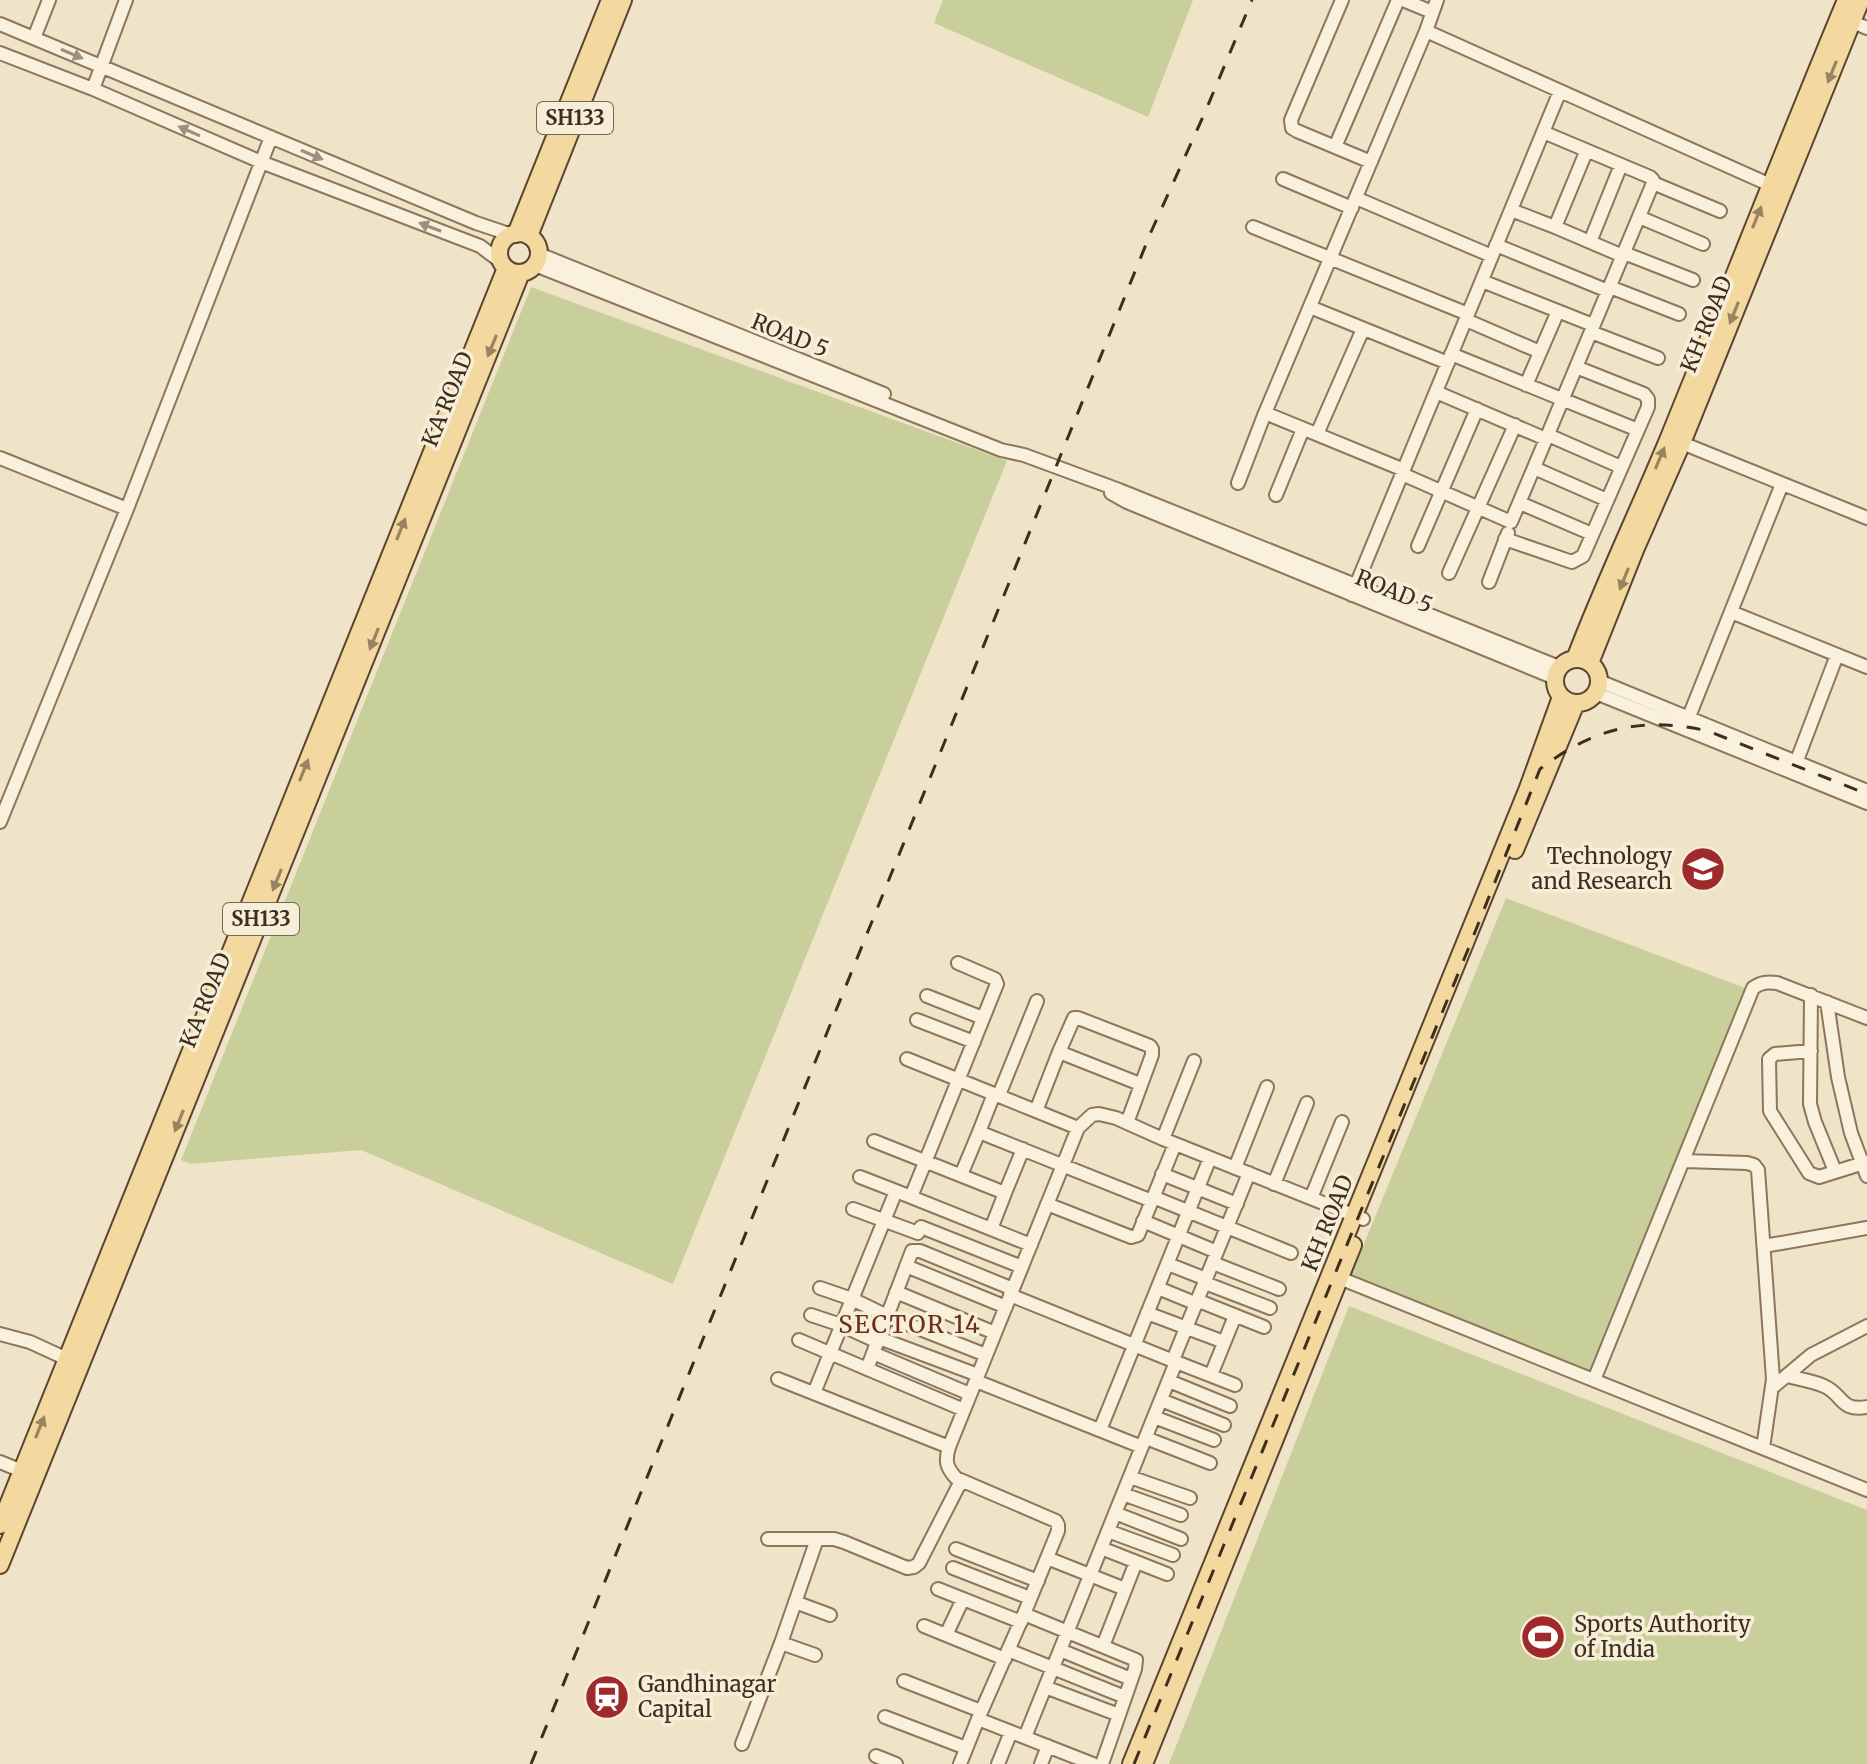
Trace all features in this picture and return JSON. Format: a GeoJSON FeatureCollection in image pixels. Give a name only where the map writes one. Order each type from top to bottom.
{"type":"FeatureCollection","features":[{"type":"Feature","properties":{"kind":"main road","name":"SH133"},"geometry":{"type":"LineString","coordinates":[[519,235],[610,0]]}},
{"type":"Feature","properties":{"kind":"main road","name":"SH133"},"geometry":{"type":"LineString","coordinates":[[519,235],[623,0]]}},
{"type":"Feature","properties":{"kind":"main road","name":"KH ROAD"},"geometry":{"type":"LineString","coordinates":[[1846,0],[1853,22]]}},
{"type":"Feature","properties":{"kind":"main road","name":"KH ROAD"},"geometry":{"type":"LineString","coordinates":[[1583,661],[1592,615],[1861,0]]}},
{"type":"Feature","properties":{"kind":"main road","name":"KH ROAD"},"geometry":{"type":"LineString","coordinates":[[1583,661],[1682,443],[1777,187]]}},
{"type":"Feature","properties":{"kind":"main road","name":"SH133"},"geometry":{"type":"LineString","coordinates":[[519,235],[505,239],[499,253],[520,264]]}},
{"type":"Feature","properties":{"kind":"main road"},"geometry":{"type":"LineString","coordinates":[[519,235],[538,246],[520,264]]}},
{"type":"Feature","properties":{"kind":"main road","name":"KA ROAD"},"geometry":{"type":"LineString","coordinates":[[0,1525],[29,1474],[385,589],[520,264]]}},
{"type":"Feature","properties":{"kind":"main road"},"geometry":{"type":"LineString","coordinates":[[1583,661],[1597,671],[1598,687],[1587,701],[1569,700],[1556,689],[1557,673],[1564,663],[1583,661]]}},
{"type":"Feature","properties":{"kind":"main road","name":"KH ROAD"},"geometry":{"type":"LineString","coordinates":[[1144,1764],[1523,801],[1569,700]]}},
{"type":"Feature","properties":{"kind":"main road","name":"KA ROAD"},"geometry":{"type":"LineString","coordinates":[[0,1565],[67,1359],[250,925]]}},
{"type":"Feature","properties":{"kind":"main road","name":"KH ROAD"},"geometry":{"type":"LineString","coordinates":[[1131,1764],[1335,1276]]}},
{"type":"Feature","properties":{"kind":"street"},"geometry":{"type":"LineString","coordinates":[[34,38],[49,0]]}},
{"type":"Feature","properties":{"kind":"street"},"geometry":{"type":"LineString","coordinates":[[93,89],[126,0]]}},
{"type":"Feature","properties":{"kind":"street"},"geometry":{"type":"LineString","coordinates":[[1342,0],[1291,120],[1292,128],[1371,162]]}},
{"type":"Feature","properties":{"kind":"street"},"geometry":{"type":"LineString","coordinates":[[1238,483],[1435,6],[1400,0],[1335,147]]}},
{"type":"Feature","properties":{"kind":"street"},"geometry":{"type":"LineString","coordinates":[[0,24],[476,223],[519,235]]}},
{"type":"Feature","properties":{"kind":"street"},"geometry":{"type":"LineString","coordinates":[[1426,31],[1777,187]]}},
{"type":"Feature","properties":{"kind":"street","name":"ROAD 5"},"geometry":{"type":"LineString","coordinates":[[0,53],[93,89],[261,162],[520,264],[1003,442],[1024,455],[1119,490],[1557,673]]}},
{"type":"Feature","properties":{"kind":"street"},"geometry":{"type":"LineString","coordinates":[[1354,590],[1560,91]]}},
{"type":"Feature","properties":{"kind":"street"},"geometry":{"type":"LineString","coordinates":[[1543,132],[1650,177],[1653,183],[1720,211]]}},
{"type":"Feature","properties":{"kind":"street"},"geometry":{"type":"LineString","coordinates":[[0,822],[127,509],[271,137]]}},
{"type":"Feature","properties":{"kind":"street"},"geometry":{"type":"LineString","coordinates":[[1555,227],[1586,152]]}},
{"type":"Feature","properties":{"kind":"street"},"geometry":{"type":"LineString","coordinates":[[1590,242],[1621,165]]}},
{"type":"Feature","properties":{"kind":"street"},"geometry":{"type":"LineString","coordinates":[[1283,179],[1679,314]]}},
{"type":"Feature","properties":{"kind":"street"},"geometry":{"type":"LineString","coordinates":[[1489,582],[1511,522],[1653,183]]}},
{"type":"Feature","properties":{"kind":"street"},"geometry":{"type":"LineString","coordinates":[[1511,210],[1693,280]]}},
{"type":"Feature","properties":{"kind":"street"},"geometry":{"type":"LineString","coordinates":[[1639,217],[1703,244]]}},
{"type":"Feature","properties":{"kind":"street"},"geometry":{"type":"LineString","coordinates":[[1253,227],[1467,317],[1540,352]]}},
{"type":"Feature","properties":{"kind":"street"},"geometry":{"type":"LineString","coordinates":[[1482,281],[1558,311],[1658,358]]}},
{"type":"Feature","properties":{"kind":"street"},"geometry":{"type":"LineString","coordinates":[[1310,307],[1363,329],[1526,385],[1638,430]]}},
{"type":"Feature","properties":{"kind":"street"},"geometry":{"type":"LineString","coordinates":[[1526,385],[1558,311]]}},
{"type":"Feature","properties":{"kind":"street"},"geometry":{"type":"LineString","coordinates":[[1317,434],[1363,329]]}},
{"type":"Feature","properties":{"kind":"street"},"geometry":{"type":"LineString","coordinates":[[1505,539],[1572,562],[1583,556],[1648,407],[1644,394],[1576,367]]}},
{"type":"Feature","properties":{"kind":"street"},"geometry":{"type":"LineString","coordinates":[[1436,392],[1621,467]]}},
{"type":"Feature","properties":{"kind":"street"},"geometry":{"type":"LineString","coordinates":[[1418,546],[1477,409]]}},
{"type":"Feature","properties":{"kind":"street"},"geometry":{"type":"LineString","coordinates":[[1265,413],[1511,522]]}},
{"type":"Feature","properties":{"kind":"street"},"geometry":{"type":"LineString","coordinates":[[1449,573],[1515,425]]}},
{"type":"Feature","properties":{"kind":"street"},"geometry":{"type":"LineString","coordinates":[[1276,495],[1303,429]]}},
{"type":"Feature","properties":{"kind":"street"},"geometry":{"type":"LineString","coordinates":[[1682,443],[1867,518]]}},
{"type":"Feature","properties":{"kind":"street"},"geometry":{"type":"LineString","coordinates":[[0,458],[127,509]]}},
{"type":"Feature","properties":{"kind":"street"},"geometry":{"type":"LineString","coordinates":[[1534,468],[1607,500]]}},
{"type":"Feature","properties":{"kind":"street"},"geometry":{"type":"LineString","coordinates":[[1688,719],[1782,484]]}},
{"type":"Feature","properties":{"kind":"street"},"geometry":{"type":"LineString","coordinates":[[1520,503],[1592,534]]}},
{"type":"Feature","properties":{"kind":"street"},"geometry":{"type":"LineString","coordinates":[[1731,612],[1867,667]]}},
{"type":"Feature","properties":{"kind":"street"},"geometry":{"type":"LineString","coordinates":[[1796,763],[1837,655]]}},
{"type":"Feature","properties":{"kind":"street"},"geometry":{"type":"LineString","coordinates":[[1598,687],[1688,719],[1867,791]]}},
{"type":"Feature","properties":{"kind":"street"},"geometry":{"type":"LineString","coordinates":[[1598,687],[1867,803]]}},
{"type":"Feature","properties":{"kind":"street"},"geometry":{"type":"LineString","coordinates":[[911,1197],[997,981],[958,963]]}},
{"type":"Feature","properties":{"kind":"street"},"geometry":{"type":"LineString","coordinates":[[1594,1380],[1753,988],[1767,982],[1777,983],[1867,1018]]}},
{"type":"Feature","properties":{"kind":"street"},"geometry":{"type":"LineString","coordinates":[[1811,995],[1810,1104],[1835,1171]]}},
{"type":"Feature","properties":{"kind":"street"},"geometry":{"type":"LineString","coordinates":[[927,996],[983,1018]]}},
{"type":"Feature","properties":{"kind":"street"},"geometry":{"type":"LineString","coordinates":[[961,1175],[1037,1001]]}},
{"type":"Feature","properties":{"kind":"street"},"geometry":{"type":"LineString","coordinates":[[1827,1002],[1838,1077],[1851,1133],[1865,1162],[1867,1176]]}},
{"type":"Feature","properties":{"kind":"street"},"geometry":{"type":"LineString","coordinates":[[1036,1111],[1074,1018],[1078,1018],[1152,1049],[1127,1123]]}},
{"type":"Feature","properties":{"kind":"street"},"geometry":{"type":"LineString","coordinates":[[917,1020],[974,1042]]}},
{"type":"Feature","properties":{"kind":"street"},"geometry":{"type":"LineString","coordinates":[[1811,1051],[1771,1056],[1768,1063],[1769,1103],[1773,1117],[1809,1173],[1819,1177],[1865,1162]]}},
{"type":"Feature","properties":{"kind":"street"},"geometry":{"type":"LineString","coordinates":[[1059,1052],[1140,1084]]}},
{"type":"Feature","properties":{"kind":"street"},"geometry":{"type":"LineString","coordinates":[[907,1059],[1078,1128]]}},
{"type":"Feature","properties":{"kind":"street"},"geometry":{"type":"LineString","coordinates":[[1047,1204],[1131,1237],[1138,1235],[1162,1174],[1194,1061]]}},
{"type":"Feature","properties":{"kind":"street"},"geometry":{"type":"LineString","coordinates":[[1235,1168],[1267,1087]]}},
{"type":"Feature","properties":{"kind":"street"},"geometry":{"type":"LineString","coordinates":[[1274,1184],[1307,1103]]}},
{"type":"Feature","properties":{"kind":"street"},"geometry":{"type":"LineString","coordinates":[[960,1764],[1038,1581],[1058,1525],[1056,1521],[961,1481],[949,1470],[946,1460],[1078,1128],[1092,1115],[1099,1114],[1358,1217]]}},
{"type":"Feature","properties":{"kind":"street"},"geometry":{"type":"LineString","coordinates":[[1311,1198],[1342,1122]]}},
{"type":"Feature","properties":{"kind":"street"},"geometry":{"type":"LineString","coordinates":[[979,1132],[1291,1253]]}},
{"type":"Feature","properties":{"kind":"street"},"geometry":{"type":"LineString","coordinates":[[874,1141],[1005,1193]]}},
{"type":"Feature","properties":{"kind":"street"},"geometry":{"type":"LineString","coordinates":[[991,1229],[1023,1149]]}},
{"type":"Feature","properties":{"kind":"street"},"geometry":{"type":"LineString","coordinates":[[1100,1430],[1210,1158]]}},
{"type":"Feature","properties":{"kind":"street"},"geometry":{"type":"LineString","coordinates":[[1684,1161],[1747,1163],[1758,1170],[1773,1387],[1763,1448]]}},
{"type":"Feature","properties":{"kind":"street"},"geometry":{"type":"LineString","coordinates":[[1025,1737],[1169,1381],[1249,1173]]}},
{"type":"Feature","properties":{"kind":"street"},"geometry":{"type":"LineString","coordinates":[[1162,1174],[1237,1204]]}},
{"type":"Feature","properties":{"kind":"street"},"geometry":{"type":"LineString","coordinates":[[860,1177],[1031,1245]]}},
{"type":"Feature","properties":{"kind":"street"},"geometry":{"type":"LineString","coordinates":[[814,1393],[896,1191]]}},
{"type":"Feature","properties":{"kind":"street"},"geometry":{"type":"LineString","coordinates":[[867,1369],[930,1204]]}},
{"type":"Feature","properties":{"kind":"street"},"geometry":{"type":"LineString","coordinates":[[853,1209],[1022,1267]]}},
{"type":"Feature","properties":{"kind":"street"},"geometry":{"type":"LineString","coordinates":[[1143,1221],[1279,1289]]}},
{"type":"Feature","properties":{"kind":"street"},"geometry":{"type":"LineString","coordinates":[[1764,1246],[1867,1228]]}},
{"type":"Feature","properties":{"kind":"street"},"geometry":{"type":"LineString","coordinates":[[912,1251],[920,1251],[1010,1297]]}},
{"type":"Feature","properties":{"kind":"street"},"geometry":{"type":"LineString","coordinates":[[1168,1264],[1270,1308]]}},
{"type":"Feature","properties":{"kind":"street"},"geometry":{"type":"LineString","coordinates":[[906,1266],[1010,1297],[1235,1385]]}},
{"type":"Feature","properties":{"kind":"street"},"geometry":{"type":"LineString","coordinates":[[1335,1276],[1867,1490]]}},
{"type":"Feature","properties":{"kind":"street"},"geometry":{"type":"LineString","coordinates":[[820,1288],[986,1355]]}},
{"type":"Feature","properties":{"kind":"street"},"geometry":{"type":"LineString","coordinates":[[1158,1288],[1264,1327]]}},
{"type":"Feature","properties":{"kind":"street"},"geometry":{"type":"LineString","coordinates":[[896,1292],[995,1333]]}},
{"type":"Feature","properties":{"kind":"street"},"geometry":{"type":"LineString","coordinates":[[1147,1313],[1224,1342]]}},
{"type":"Feature","properties":{"kind":"street"},"geometry":{"type":"LineString","coordinates":[[811,1315],[841,1325],[970,1394]]}},
{"type":"Feature","properties":{"kind":"street"},"geometry":{"type":"LineString","coordinates":[[1211,1375],[1235,1316]]}},
{"type":"Feature","properties":{"kind":"street"},"geometry":{"type":"LineString","coordinates":[[1773,1387],[1811,1355],[1867,1326]]}},
{"type":"Feature","properties":{"kind":"street"},"geometry":{"type":"LineString","coordinates":[[0,1334],[30,1342],[67,1359]]}},
{"type":"Feature","properties":{"kind":"street"},"geometry":{"type":"LineString","coordinates":[[799,1340],[964,1410]]}},
{"type":"Feature","properties":{"kind":"street"},"geometry":{"type":"LineString","coordinates":[[877,1344],[977,1378],[1100,1430],[1210,1463]]}},
{"type":"Feature","properties":{"kind":"street"},"geometry":{"type":"LineString","coordinates":[[1787,1376],[1826,1386],[1852,1408],[1867,1407]]}},
{"type":"Feature","properties":{"kind":"street"},"geometry":{"type":"LineString","coordinates":[[778,1379],[949,1447]]}},
{"type":"Feature","properties":{"kind":"street"},"geometry":{"type":"LineString","coordinates":[[1169,1381],[1230,1406]]}},
{"type":"Feature","properties":{"kind":"street"},"geometry":{"type":"LineString","coordinates":[[1161,1400],[1224,1425]]}},
{"type":"Feature","properties":{"kind":"street"},"geometry":{"type":"LineString","coordinates":[[1154,1417],[1214,1440]]}},
{"type":"Feature","properties":{"kind":"street"},"geometry":{"type":"LineString","coordinates":[[0,1462],[29,1474]]}},
{"type":"Feature","properties":{"kind":"street"},"geometry":{"type":"LineString","coordinates":[[1130,1477],[1190,1498]]}},
{"type":"Feature","properties":{"kind":"street"},"geometry":{"type":"LineString","coordinates":[[768,1539],[844,1542],[907,1568],[914,1567],[919,1563],[961,1481]]}},
{"type":"Feature","properties":{"kind":"street"},"geometry":{"type":"LineString","coordinates":[[1123,1494],[1181,1515]]}},
{"type":"Feature","properties":{"kind":"street"},"geometry":{"type":"LineString","coordinates":[[1115,1513],[1181,1539]]}},
{"type":"Feature","properties":{"kind":"street"},"geometry":{"type":"LineString","coordinates":[[1108,1531],[1173,1555]]}},
{"type":"Feature","properties":{"kind":"street"},"geometry":{"type":"LineString","coordinates":[[742,1744],[817,1539]]}},
{"type":"Feature","properties":{"kind":"street"},"geometry":{"type":"LineString","coordinates":[[1101,1548],[1167,1574]]}},
{"type":"Feature","properties":{"kind":"street"},"geometry":{"type":"LineString","coordinates":[[956,1549],[1038,1581]]}},
{"type":"Feature","properties":{"kind":"street"},"geometry":{"type":"LineString","coordinates":[[1047,1558],[1125,1589]]}},
{"type":"Feature","properties":{"kind":"street"},"geometry":{"type":"LineString","coordinates":[[946,1635],[990,1562]]}},
{"type":"Feature","properties":{"kind":"street"},"geometry":{"type":"LineString","coordinates":[[1103,1646],[1136,1562]]}},
{"type":"Feature","properties":{"kind":"street"},"geometry":{"type":"LineString","coordinates":[[953,1568],[1030,1598]]}},
{"type":"Feature","properties":{"kind":"street"},"geometry":{"type":"LineString","coordinates":[[938,1589],[1067,1632],[1136,1660],[1102,1764]]}},
{"type":"Feature","properties":{"kind":"street"},"geometry":{"type":"LineString","coordinates":[[795,1602],[830,1615]]}},
{"type":"Feature","properties":{"kind":"street"},"geometry":{"type":"LineString","coordinates":[[924,1626],[1053,1668],[1125,1697]]}},
{"type":"Feature","properties":{"kind":"street"},"geometry":{"type":"LineString","coordinates":[[781,1643],[815,1655]]}},
{"type":"Feature","properties":{"kind":"street"},"geometry":{"type":"LineString","coordinates":[[1060,1650],[1131,1679]]}},
{"type":"Feature","properties":{"kind":"street"},"geometry":{"type":"LineString","coordinates":[[904,1681],[1011,1732],[1093,1764]]}},
{"type":"Feature","properties":{"kind":"street"},"geometry":{"type":"LineString","coordinates":[[1045,1687],[1119,1715]]}},
{"type":"Feature","properties":{"kind":"street"},"geometry":{"type":"LineString","coordinates":[[885,1717],[966,1748]]}},
{"type":"Feature","properties":{"kind":"street"},"geometry":{"type":"LineString","coordinates":[[998,1764],[1011,1732]]}},
{"type":"Feature","properties":{"kind":"street"},"geometry":{"type":"LineString","coordinates":[[1041,1764],[1048,1746]]}},
{"type":"Feature","properties":{"kind":"street"},"geometry":{"type":"LineString","coordinates":[[876,1756],[896,1764]]}},
{"type":"Feature","properties":{"kind":"green space"},"geometry":{"type":"Polygon","coordinates":[[[943,0],[1193,0],[1148,117],[934,23],[943,0]]]}},
{"type":"Feature","properties":{"kind":"green space"},"geometry":{"type":"Polygon","coordinates":[[[531,287],[1007,461],[673,1284],[361,1150],[190,1164],[181,1160],[531,287]]]}},
{"type":"Feature","properties":{"kind":"green space"},"geometry":{"type":"Polygon","coordinates":[[[1506,898],[1745,988],[1594,1365],[1583,1378],[1348,1283],[1506,898]]]}},
{"type":"Feature","properties":{"kind":"green space","name":"Sports Authority of India"},"geometry":{"type":"Polygon","coordinates":[[[1349,1306],[1867,1510],[1867,1764],[1169,1764],[1349,1306]]]}},
{"type":"Feature","properties":{"kind":"railway"},"geometry":{"type":"LineString","coordinates":[[531,1764],[1151,232],[1252,0]]}},
{"type":"Feature","properties":{"kind":"railway"},"geometry":{"type":"LineString","coordinates":[[1134,1764],[1540,769],[1599,735],[1619,729],[1661,725],[1708,731],[1867,794]]}},
{"type":"Feature","properties":{"kind":"place","name":"Technology and Research"},"geometry":{"type":"Point","coordinates":[1703,869]}},
{"type":"Feature","properties":{"kind":"place","name":"Sports Authority of India"},"geometry":{"type":"Point","coordinates":[1543,1637]}},
{"type":"Feature","properties":{"kind":"place","name":"Gandhinagar Capital"},"geometry":{"type":"Point","coordinates":[607,1697]}},
{"type":"Feature","properties":{"kind":"district","name":"SECTOR 14"},"geometry":{"type":"Point","coordinates":[910,1325]}}]}
